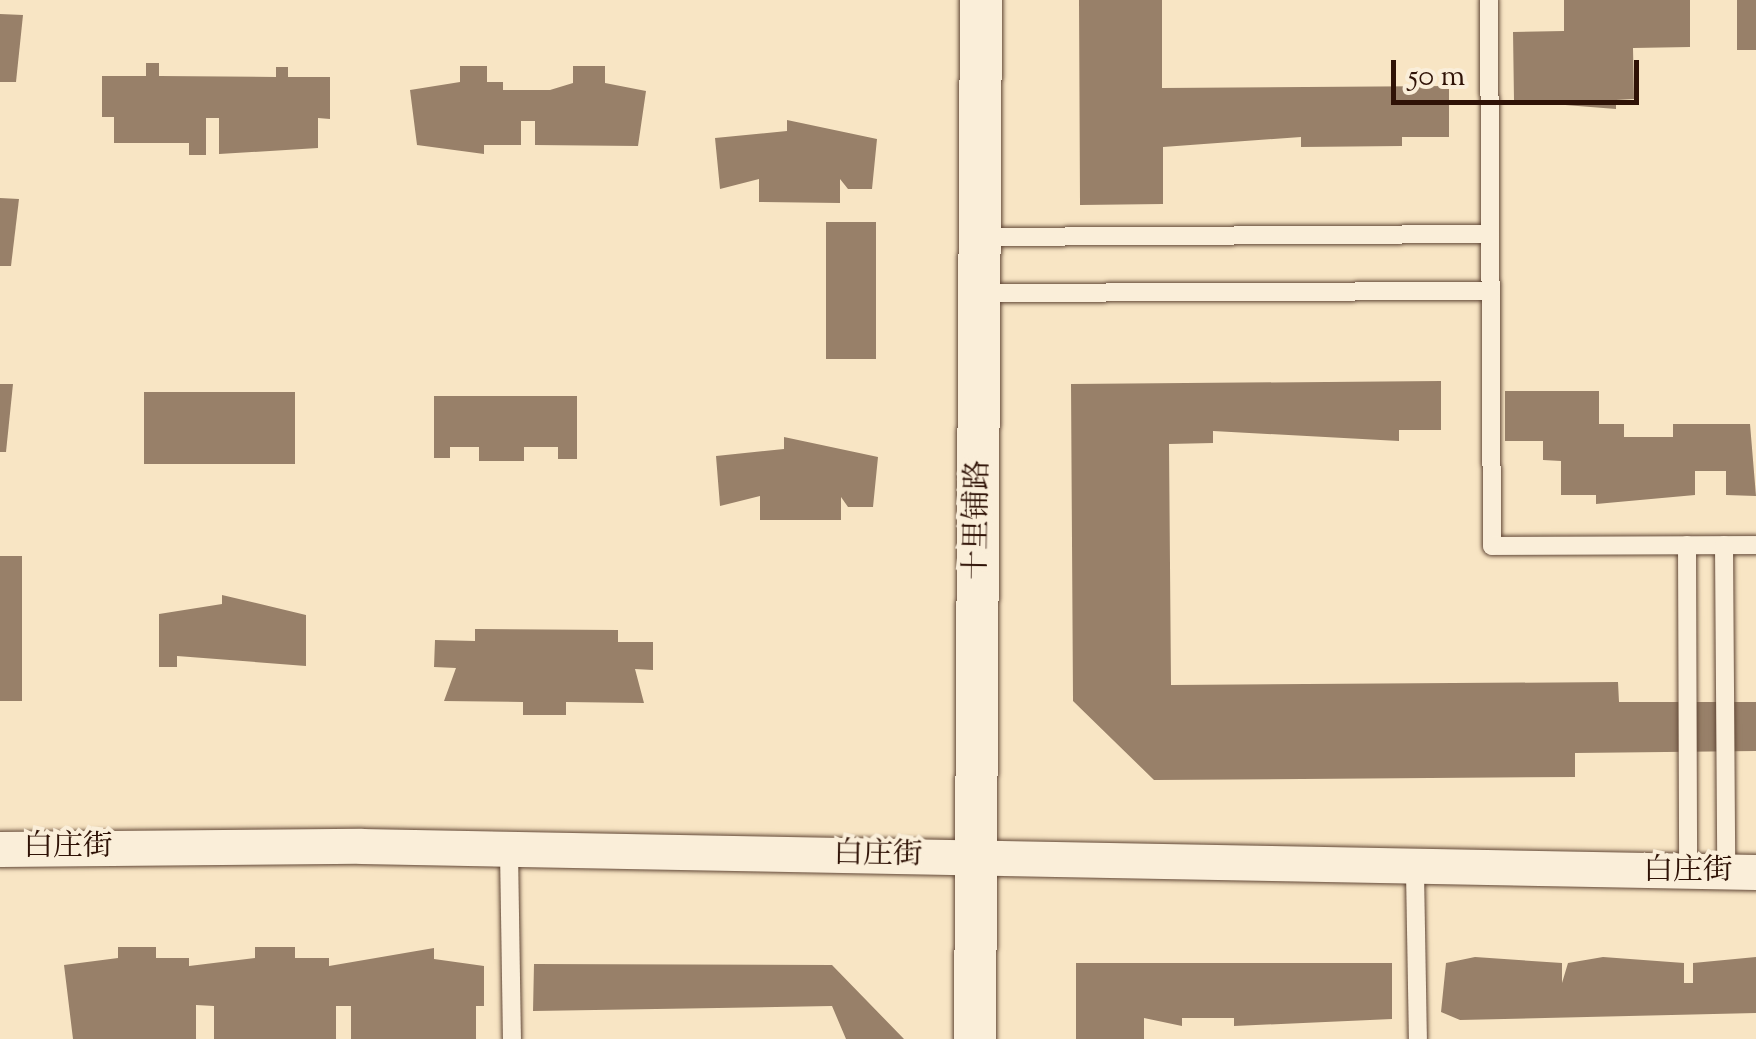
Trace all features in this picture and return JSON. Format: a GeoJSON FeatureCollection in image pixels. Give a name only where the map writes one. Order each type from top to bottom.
{"type":"FeatureCollection","features":[{"type":"Feature","properties":{"kind":"street","name":"十里铺路"},"geometry":{"type":"LineString","coordinates":[[976,1039],[981,0]]}},
{"type":"Feature","properties":{"kind":"street","name":"白庄街"},"geometry":{"type":"LineString","coordinates":[[0,849],[974,858],[1415,872],[1741,872]]}},
{"type":"Feature","properties":{"kind":"lane"},"geometry":{"type":"LineString","coordinates":[[1489,0],[1492,546],[1756,545]]}},
{"type":"Feature","properties":{"kind":"lane"},"geometry":{"type":"LineString","coordinates":[[982,237],[1490,234]]}},
{"type":"Feature","properties":{"kind":"lane"},"geometry":{"type":"LineString","coordinates":[[982,293],[1491,290]]}},
{"type":"Feature","properties":{"kind":"lane"},"geometry":{"type":"LineString","coordinates":[[1687,545],[1688,872]]}},
{"type":"Feature","properties":{"kind":"lane"},"geometry":{"type":"LineString","coordinates":[[1724,545],[1741,872]]}},
{"type":"Feature","properties":{"kind":"lane"},"geometry":{"type":"LineString","coordinates":[[509,852],[512,1039]]}},
{"type":"Feature","properties":{"kind":"lane"},"geometry":{"type":"LineString","coordinates":[[1415,872],[1418,1039]]}},
{"type":"Feature","properties":{"kind":"building"},"geometry":{"type":"Polygon","coordinates":[[[1079,0],[1162,0],[1162,88],[1449,86],[1449,137],[1402,137],[1402,146],[1301,147],[1301,137],[1163,147],[1163,204],[1080,205],[1079,0]]]}},
{"type":"Feature","properties":{"kind":"building"},"geometry":{"type":"Polygon","coordinates":[[[1564,0],[1690,0],[1690,47],[1633,48],[1634,99],[1616,100],[1616,109],[1514,101],[1513,32],[1564,31],[1564,0]]]}},
{"type":"Feature","properties":{"kind":"building"},"geometry":{"type":"Polygon","coordinates":[[[1737,0],[1756,0],[1756,50],[1737,50],[1737,0]]]}},
{"type":"Feature","properties":{"kind":"building"},"geometry":{"type":"Polygon","coordinates":[[[0,14],[23,15],[16,82],[0,82],[0,14]]]}},
{"type":"Feature","properties":{"kind":"building"},"geometry":{"type":"Polygon","coordinates":[[[146,63],[159,63],[159,76],[276,77],[276,67],[288,67],[288,77],[330,77],[330,119],[318,118],[318,148],[219,154],[219,118],[206,118],[206,155],[189,155],[189,143],[114,143],[114,117],[102,117],[102,76],[146,76],[146,63]]]}},
{"type":"Feature","properties":{"kind":"building"},"geometry":{"type":"Polygon","coordinates":[[[460,66],[487,66],[487,82],[503,82],[503,90],[550,90],[573,83],[573,66],[605,66],[605,83],[646,91],[638,146],[535,145],[535,121],[521,121],[521,145],[484,145],[484,154],[417,145],[410,90],[460,82],[460,66]]]}},
{"type":"Feature","properties":{"kind":"building"},"geometry":{"type":"Polygon","coordinates":[[[787,120],[877,139],[872,189],[848,189],[840,179],[840,203],[759,202],[759,179],[720,189],[715,138],[787,131],[787,120]]]}},
{"type":"Feature","properties":{"kind":"building"},"geometry":{"type":"Polygon","coordinates":[[[0,198],[19,199],[11,266],[0,266],[0,198]]]}},
{"type":"Feature","properties":{"kind":"building"},"geometry":{"type":"Polygon","coordinates":[[[826,222],[876,222],[876,359],[826,359],[826,222]]]}},
{"type":"Feature","properties":{"kind":"building"},"geometry":{"type":"Polygon","coordinates":[[[1441,381],[1441,430],[1399,430],[1399,441],[1213,431],[1213,443],[1169,444],[1171,685],[1618,682],[1619,702],[1756,702],[1756,751],[1575,753],[1575,777],[1154,780],[1073,701],[1071,384],[1441,381]]]}},
{"type":"Feature","properties":{"kind":"building"},"geometry":{"type":"Polygon","coordinates":[[[0,384],[13,384],[6,452],[0,452],[0,384]]]}},
{"type":"Feature","properties":{"kind":"building"},"geometry":{"type":"Polygon","coordinates":[[[1505,391],[1599,391],[1599,424],[1624,424],[1624,437],[1673,437],[1673,424],[1750,424],[1756,496],[1726,495],[1726,471],[1695,471],[1695,495],[1596,504],[1596,495],[1561,495],[1561,461],[1543,460],[1543,441],[1505,441],[1505,391]]]}},
{"type":"Feature","properties":{"kind":"building"},"geometry":{"type":"Polygon","coordinates":[[[144,392],[295,392],[295,464],[144,464],[144,392]]]}},
{"type":"Feature","properties":{"kind":"building"},"geometry":{"type":"Polygon","coordinates":[[[434,396],[577,396],[577,459],[558,459],[558,447],[524,447],[524,461],[479,461],[479,447],[450,447],[450,458],[434,458],[434,396]]]}},
{"type":"Feature","properties":{"kind":"building"},"geometry":{"type":"Polygon","coordinates":[[[784,437],[878,457],[873,507],[848,507],[841,497],[841,520],[760,520],[760,496],[720,506],[716,456],[784,449],[784,437]]]}},
{"type":"Feature","properties":{"kind":"building"},"geometry":{"type":"Polygon","coordinates":[[[0,556],[22,556],[22,701],[0,701],[0,556]]]}},
{"type":"Feature","properties":{"kind":"building"},"geometry":{"type":"Polygon","coordinates":[[[222,595],[306,615],[306,666],[177,656],[177,667],[159,667],[159,614],[222,604],[222,595]]]}},
{"type":"Feature","properties":{"kind":"building"},"geometry":{"type":"Polygon","coordinates":[[[475,629],[618,630],[618,642],[653,642],[653,670],[635,669],[644,703],[566,702],[566,715],[523,715],[523,702],[444,701],[456,668],[434,667],[435,640],[475,641],[475,629]]]}},
{"type":"Feature","properties":{"kind":"building"},"geometry":{"type":"Polygon","coordinates":[[[118,947],[156,947],[156,958],[189,958],[189,966],[255,958],[255,947],[295,947],[295,958],[329,958],[329,966],[434,948],[434,959],[484,966],[484,1006],[476,1006],[476,1039],[351,1039],[351,1006],[336,1006],[336,1039],[214,1039],[214,1006],[196,1005],[196,1039],[73,1039],[64,965],[118,958],[118,947]]]}},
{"type":"Feature","properties":{"kind":"building"},"geometry":{"type":"Polygon","coordinates":[[[1475,957],[1562,963],[1562,983],[1568,963],[1603,957],[1684,963],[1684,983],[1693,983],[1693,963],[1756,957],[1756,1013],[1460,1020],[1441,1012],[1446,963],[1475,957]]]}},
{"type":"Feature","properties":{"kind":"building"},"geometry":{"type":"Polygon","coordinates":[[[1076,963],[1392,963],[1392,1019],[1234,1026],[1234,1018],[1182,1018],[1182,1026],[1144,1018],[1144,1039],[1076,1039],[1076,963]]]}},
{"type":"Feature","properties":{"kind":"building"},"geometry":{"type":"Polygon","coordinates":[[[534,964],[832,965],[904,1039],[846,1039],[832,1006],[533,1011],[534,964]]]}}]}
